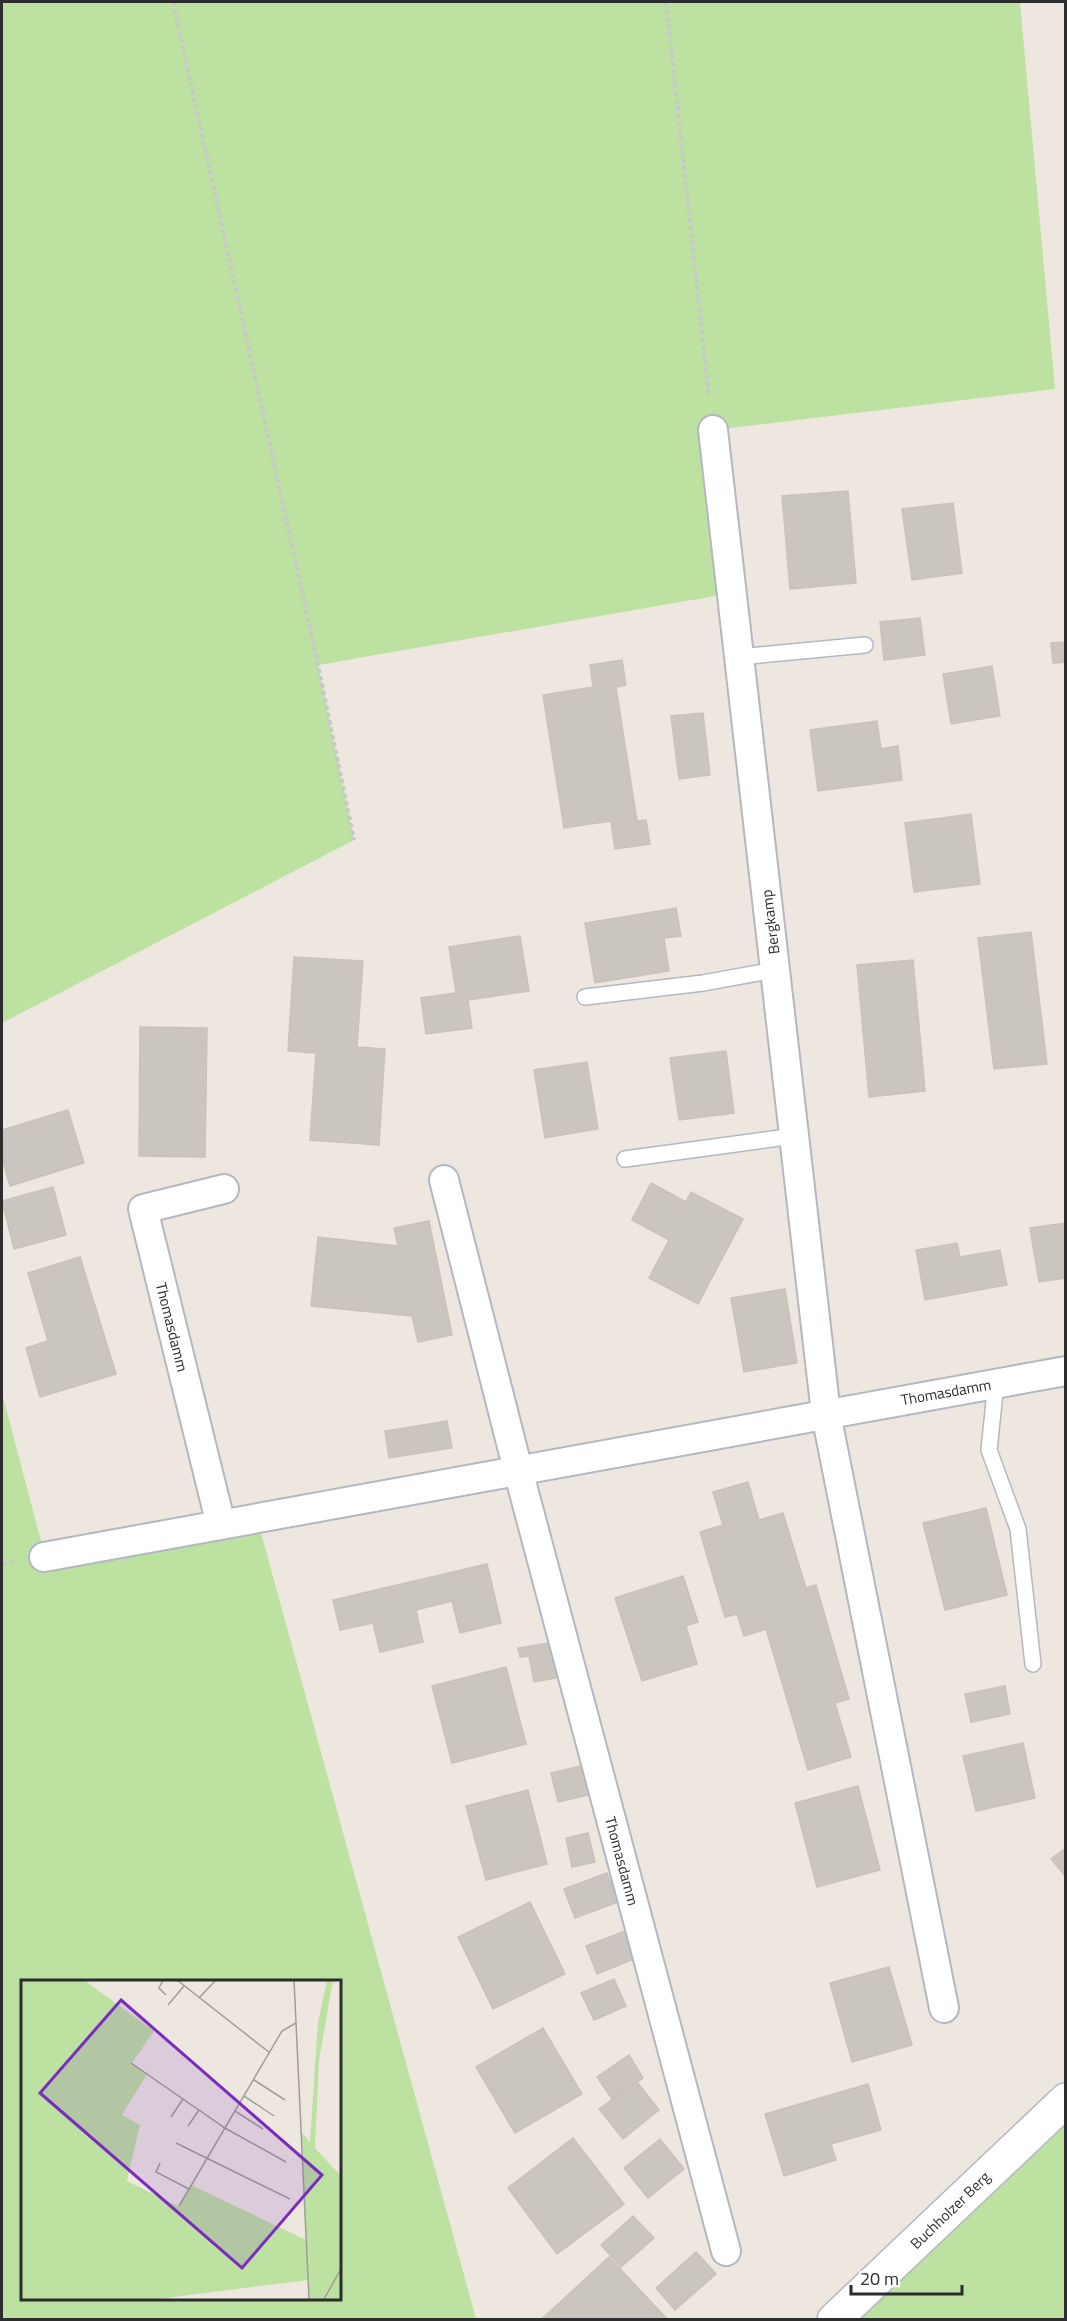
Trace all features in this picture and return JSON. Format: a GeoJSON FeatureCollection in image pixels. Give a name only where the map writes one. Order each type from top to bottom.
{"type":"FeatureCollection","features":[{"type":"Feature","properties":{"kind":"main road","name":"Buchholzer Berg"},"geometry":{"type":"LineString","coordinates":[[834,2319],[1065,2100]]}},
{"type":"Feature","properties":{"kind":"street","name":"Bergkamp"},"geometry":{"type":"LineString","coordinates":[[713,430],[826,1414]]}},
{"type":"Feature","properties":{"kind":"street","name":"Thomasdamm"},"geometry":{"type":"LineString","coordinates":[[444,1180],[518,1470],[726,2251]]}},
{"type":"Feature","properties":{"kind":"street","name":"Thomasdamm"},"geometry":{"type":"LineString","coordinates":[[221,1525],[143,1209],[224,1189]]}},
{"type":"Feature","properties":{"kind":"street","name":"Thomasdamm"},"geometry":{"type":"LineString","coordinates":[[44,1557],[1065,1371]]}},
{"type":"Feature","properties":{"kind":"street"},"geometry":{"type":"LineString","coordinates":[[826,1414],[944,2008]]}},
{"type":"Feature","properties":{"kind":"lane"},"geometry":{"type":"LineString","coordinates":[[739,657],[865,645]]}},
{"type":"Feature","properties":{"kind":"lane"},"geometry":{"type":"LineString","coordinates":[[585,997],[703,983],[775,970]]}},
{"type":"Feature","properties":{"kind":"lane"},"geometry":{"type":"LineString","coordinates":[[625,1159],[794,1136]]}},
{"type":"Feature","properties":{"kind":"lane"},"geometry":{"type":"LineString","coordinates":[[996,1383],[989,1450],[1018,1529],[1033,1664]]}},
{"type":"Feature","properties":{"kind":"path"},"geometry":{"type":"LineString","coordinates":[[173,2],[316,653],[354,840]]}},
{"type":"Feature","properties":{"kind":"path"},"geometry":{"type":"LineString","coordinates":[[666,2],[713,430]]}},
{"type":"Feature","properties":{"kind":"green space"},"geometry":{"type":"Polygon","coordinates":[[[2,2],[1020,2],[1055,389],[713,430],[732,593],[318,665],[354,840],[2,1023],[2,2]]]}},
{"type":"Feature","properties":{"kind":"green space"},"geometry":{"type":"Polygon","coordinates":[[[2,1393],[45,1556],[257,1518],[476,2319],[2,2319],[2,1393]]]}},
{"type":"Feature","properties":{"kind":"green space"},"geometry":{"type":"Polygon","coordinates":[[[1065,2100],[1065,2319],[834,2319],[1065,2100]]]}},
{"type":"Feature","properties":{"kind":"building"},"geometry":{"type":"Polygon","coordinates":[[[848,491],[856,583],[790,589],[782,496],[848,491]]]}},
{"type":"Feature","properties":{"kind":"building"},"geometry":{"type":"Polygon","coordinates":[[[953,503],[962,573],[912,580],[902,509],[953,503]]]}},
{"type":"Feature","properties":{"kind":"building"},"geometry":{"type":"Polygon","coordinates":[[[920,618],[925,655],[884,660],[880,622],[920,618]]]}},
{"type":"Feature","properties":{"kind":"building"},"geometry":{"type":"Polygon","coordinates":[[[1066,642],[1066,662],[1053,663],[1051,643],[1066,642]]]}},
{"type":"Feature","properties":{"kind":"building"},"geometry":{"type":"Polygon","coordinates":[[[622,660],[626,685],[616,687],[637,821],[646,820],[650,844],[615,849],[611,821],[564,828],[543,695],[593,687],[590,665],[622,660]]]}},
{"type":"Feature","properties":{"kind":"building"},"geometry":{"type":"Polygon","coordinates":[[[992,666],[1000,716],[951,724],[943,674],[992,666]]]}},
{"type":"Feature","properties":{"kind":"building"},"geometry":{"type":"Polygon","coordinates":[[[703,713],[710,775],[679,779],[671,716],[703,713]]]}},
{"type":"Feature","properties":{"kind":"building"},"geometry":{"type":"Polygon","coordinates":[[[877,721],[881,749],[898,746],[902,780],[818,791],[810,730],[877,721]]]}},
{"type":"Feature","properties":{"kind":"building"},"geometry":{"type":"Polygon","coordinates":[[[971,814],[980,884],[914,892],[905,823],[971,814]]]}},
{"type":"Feature","properties":{"kind":"building"},"geometry":{"type":"Polygon","coordinates":[[[676,908],[681,936],[664,938],[669,971],[595,983],[585,923],[676,908]]]}},
{"type":"Feature","properties":{"kind":"building"},"geometry":{"type":"Polygon","coordinates":[[[1031,932],[1047,1064],[994,1069],[978,938],[1031,932]]]}},
{"type":"Feature","properties":{"kind":"building"},"geometry":{"type":"Polygon","coordinates":[[[520,936],[529,991],[468,1000],[472,1028],[426,1034],[421,998],[456,993],[449,947],[520,936]]]}},
{"type":"Feature","properties":{"kind":"building"},"geometry":{"type":"Polygon","coordinates":[[[294,957],[363,961],[357,1047],[385,1049],[379,1145],[310,1140],[316,1053],[288,1051],[294,957]]]}},
{"type":"Feature","properties":{"kind":"building"},"geometry":{"type":"Polygon","coordinates":[[[913,960],[925,1091],[869,1097],[857,965],[913,960]]]}},
{"type":"Feature","properties":{"kind":"building"},"geometry":{"type":"Polygon","coordinates":[[[140,1027],[207,1028],[205,1157],[139,1156],[140,1027]]]}},
{"type":"Feature","properties":{"kind":"building"},"geometry":{"type":"Polygon","coordinates":[[[726,1051],[734,1113],[679,1120],[670,1058],[726,1051]]]}},
{"type":"Feature","properties":{"kind":"building"},"geometry":{"type":"Polygon","coordinates":[[[587,1062],[598,1129],[545,1138],[534,1070],[587,1062]]]}},
{"type":"Feature","properties":{"kind":"building"},"geometry":{"type":"Polygon","coordinates":[[[68,1110],[84,1163],[10,1186],[2,1158],[2,1130],[68,1110]]]}},
{"type":"Feature","properties":{"kind":"building"},"geometry":{"type":"Polygon","coordinates":[[[651,1183],[686,1202],[691,1192],[743,1219],[698,1304],[649,1278],[669,1240],[632,1220],[651,1183]]]}},
{"type":"Feature","properties":{"kind":"building"},"geometry":{"type":"Polygon","coordinates":[[[53,1187],[66,1235],[14,1249],[2,1201],[53,1187]]]}},
{"type":"Feature","properties":{"kind":"building"},"geometry":{"type":"Polygon","coordinates":[[[429,1221],[452,1335],[418,1342],[412,1316],[311,1306],[318,1237],[398,1246],[394,1228],[429,1221]]]}},
{"type":"Feature","properties":{"kind":"building"},"geometry":{"type":"Polygon","coordinates":[[[1066,1223],[1066,1278],[1039,1282],[1030,1228],[1066,1223]]]}},
{"type":"Feature","properties":{"kind":"building"},"geometry":{"type":"Polygon","coordinates":[[[957,1243],[960,1257],[1000,1250],[1007,1285],[925,1300],[916,1250],[957,1243]]]}},
{"type":"Feature","properties":{"kind":"building"},"geometry":{"type":"Polygon","coordinates":[[[80,1257],[116,1374],[40,1397],[26,1348],[48,1341],[28,1273],[80,1257]]]}},
{"type":"Feature","properties":{"kind":"building"},"geometry":{"type":"Polygon","coordinates":[[[785,1289],[797,1363],[744,1372],[731,1298],[785,1289]]]}},
{"type":"Feature","properties":{"kind":"building"},"geometry":{"type":"Polygon","coordinates":[[[447,1421],[452,1448],[389,1458],[385,1431],[447,1421]]]}},
{"type":"Feature","properties":{"kind":"building"},"geometry":{"type":"Polygon","coordinates":[[[748,1482],[759,1520],[783,1513],[806,1588],[816,1585],[849,1699],[835,1703],[851,1757],[808,1770],[766,1629],[744,1636],[737,1614],[725,1617],[700,1532],[723,1525],[713,1492],[748,1482]]]}},
{"type":"Feature","properties":{"kind":"building"},"geometry":{"type":"Polygon","coordinates":[[[986,1508],[1007,1595],[945,1610],[923,1523],[986,1508]]]}},
{"type":"Feature","properties":{"kind":"building"},"geometry":{"type":"Polygon","coordinates":[[[487,1564],[501,1623],[460,1633],[452,1601],[416,1610],[423,1642],[380,1652],[373,1623],[340,1630],[333,1600],[487,1564]]]}},
{"type":"Feature","properties":{"kind":"building"},"geometry":{"type":"Polygon","coordinates":[[[683,1576],[698,1622],[686,1626],[697,1664],[642,1681],[615,1598],[683,1576]]]}},
{"type":"Feature","properties":{"kind":"building"},"geometry":{"type":"Polygon","coordinates":[[[560,1641],[567,1676],[534,1682],[529,1656],[520,1657],[518,1648],[560,1641]]]}},
{"type":"Feature","properties":{"kind":"building"},"geometry":{"type":"Polygon","coordinates":[[[506,1667],[526,1744],[452,1763],[432,1686],[506,1667]]]}},
{"type":"Feature","properties":{"kind":"building"},"geometry":{"type":"Polygon","coordinates":[[[1005,1686],[1010,1714],[971,1722],[965,1694],[1005,1686]]]}},
{"type":"Feature","properties":{"kind":"building"},"geometry":{"type":"Polygon","coordinates":[[[1023,1743],[1035,1798],[976,1811],[963,1756],[1023,1743]]]}},
{"type":"Feature","properties":{"kind":"building"},"geometry":{"type":"Polygon","coordinates":[[[585,1765],[592,1794],[558,1802],[551,1773],[585,1765]]]}},
{"type":"Feature","properties":{"kind":"building"},"geometry":{"type":"Polygon","coordinates":[[[858,1786],[880,1870],[817,1887],[795,1803],[858,1786]]]}},
{"type":"Feature","properties":{"kind":"building"},"geometry":{"type":"Polygon","coordinates":[[[528,1790],[547,1864],[486,1880],[466,1806],[528,1790]]]}},
{"type":"Feature","properties":{"kind":"building"},"geometry":{"type":"Polygon","coordinates":[[[588,1833],[595,1862],[572,1867],[566,1838],[588,1833]]]}},
{"type":"Feature","properties":{"kind":"building"},"geometry":{"type":"Polygon","coordinates":[[[1066,1848],[1066,1877],[1051,1859],[1066,1848]]]}},
{"type":"Feature","properties":{"kind":"building"},"geometry":{"type":"Polygon","coordinates":[[[607,1873],[618,1902],[575,1918],[564,1889],[607,1873]]]}},
{"type":"Feature","properties":{"kind":"building"},"geometry":{"type":"Polygon","coordinates":[[[530,1902],[565,1974],[493,2009],[458,1937],[530,1902]]]}},
{"type":"Feature","properties":{"kind":"building"},"geometry":{"type":"Polygon","coordinates":[[[625,1931],[636,1958],[597,1974],[586,1946],[625,1931]]]}},
{"type":"Feature","properties":{"kind":"building"},"geometry":{"type":"Polygon","coordinates":[[[889,1967],[912,2045],[852,2062],[830,1983],[889,1967]]]}},
{"type":"Feature","properties":{"kind":"building"},"geometry":{"type":"Polygon","coordinates":[[[614,1979],[626,2006],[594,2020],[581,1993],[614,1979]]]}},
{"type":"Feature","properties":{"kind":"building"},"geometry":{"type":"Polygon","coordinates":[[[543,2028],[582,2094],[515,2133],[476,2067],[543,2028]]]}},
{"type":"Feature","properties":{"kind":"building"},"geometry":{"type":"Polygon","coordinates":[[[629,2055],[643,2078],[612,2099],[597,2077],[629,2055]]]}},
{"type":"Feature","properties":{"kind":"building"},"geometry":{"type":"Polygon","coordinates":[[[637,2082],[659,2110],[623,2139],[599,2109],[637,2082]]]}},
{"type":"Feature","properties":{"kind":"building"},"geometry":{"type":"Polygon","coordinates":[[[868,2084],[881,2130],[831,2144],[836,2160],[784,2176],[765,2114],[868,2084]]]}},
{"type":"Feature","properties":{"kind":"building"},"geometry":{"type":"Polygon","coordinates":[[[573,2138],[624,2204],[557,2254],[508,2188],[573,2138]]]}},
{"type":"Feature","properties":{"kind":"building"},"geometry":{"type":"Polygon","coordinates":[[[660,2139],[684,2169],[648,2198],[624,2168],[660,2139]]]}},
{"type":"Feature","properties":{"kind":"building"},"geometry":{"type":"Polygon","coordinates":[[[633,2216],[654,2238],[621,2267],[601,2245],[633,2216]]]}},
{"type":"Feature","properties":{"kind":"building"},"geometry":{"type":"Polygon","coordinates":[[[696,2252],[716,2274],[675,2310],[656,2288],[696,2252]]]}},
{"type":"Feature","properties":{"kind":"building"},"geometry":{"type":"Polygon","coordinates":[[[609,2257],[668,2320],[544,2320],[543,2318],[609,2257]]]}}]}
